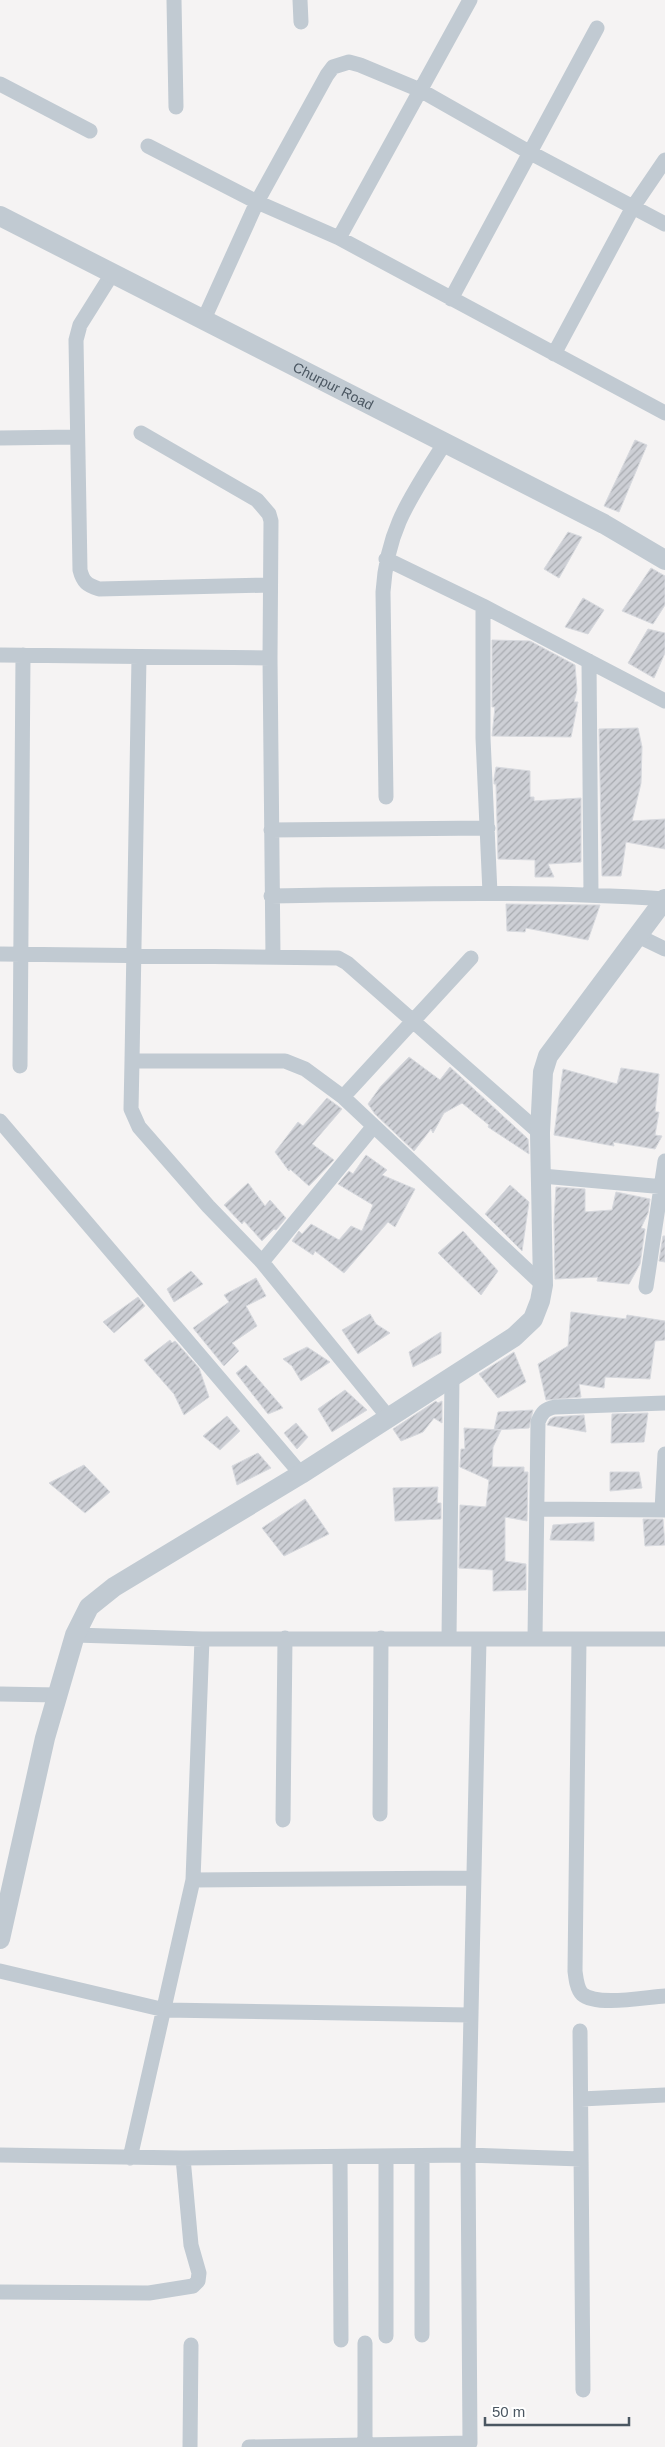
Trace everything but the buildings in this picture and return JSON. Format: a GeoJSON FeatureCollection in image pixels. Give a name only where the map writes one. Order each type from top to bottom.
{"type":"FeatureCollection","features":[{"type":"Feature","properties":{"kind":"street"},"geometry":{"type":"LineString","coordinates":[[300,0],[301,22]]}},
{"type":"Feature","properties":{"kind":"street"},"geometry":{"type":"LineString","coordinates":[[339,238],[470,0]]}},
{"type":"Feature","properties":{"kind":"street"},"geometry":{"type":"LineString","coordinates":[[170,2],[176,107]]}},
{"type":"Feature","properties":{"kind":"street"},"geometry":{"type":"LineString","coordinates":[[451,299],[597,28]]}},
{"type":"Feature","properties":{"kind":"street"},"geometry":{"type":"LineString","coordinates":[[204,319],[258,202],[333,67],[349,62],[360,64],[420,90],[529,152],[665,224]]}},
{"type":"Feature","properties":{"kind":"street"},"geometry":{"type":"LineString","coordinates":[[0,84],[90,131]]}},
{"type":"Feature","properties":{"kind":"street"},"geometry":{"type":"LineString","coordinates":[[148,146],[258,202],[339,238],[554,354],[664,409]]}},
{"type":"Feature","properties":{"kind":"street"},"geometry":{"type":"LineString","coordinates":[[554,354],[633,207],[665,160]]}},
{"type":"Feature","properties":{"kind":"street","name":"Churpur Road"},"geometry":{"type":"LineString","coordinates":[[0,216],[604,524],[665,560]]}},
{"type":"Feature","properties":{"kind":"street"},"geometry":{"type":"LineString","coordinates":[[112,274],[80,324],[77,332],[80,570],[87,584],[99,589],[270,585]]}},
{"type":"Feature","properties":{"kind":"street"},"geometry":{"type":"LineString","coordinates":[[141,433],[257,500],[272,521],[270,658],[273,958]]}},
{"type":"Feature","properties":{"kind":"street"},"geometry":{"type":"LineString","coordinates":[[0,438],[77,437]]}},
{"type":"Feature","properties":{"kind":"street"},"geometry":{"type":"LineString","coordinates":[[386,797],[383,592],[386,559],[400,517],[444,444]]}},
{"type":"Feature","properties":{"kind":"street"},"geometry":{"type":"LineString","coordinates":[[386,559],[484,606],[665,701]]}},
{"type":"Feature","properties":{"kind":"street"},"geometry":{"type":"LineString","coordinates":[[484,606],[484,738],[490,893]]}},
{"type":"Feature","properties":{"kind":"street"},"geometry":{"type":"LineString","coordinates":[[0,655],[270,658]]}},
{"type":"Feature","properties":{"kind":"street"},"geometry":{"type":"LineString","coordinates":[[20,1066],[23,655]]}},
{"type":"Feature","properties":{"kind":"street"},"geometry":{"type":"LineString","coordinates":[[139,657],[131,1109],[135,1122],[208,1206],[262,1262],[389,1418]]}},
{"type":"Feature","properties":{"kind":"street"},"geometry":{"type":"LineString","coordinates":[[589,661],[590,894]]}},
{"type":"Feature","properties":{"kind":"street"},"geometry":{"type":"LineString","coordinates":[[271,830],[488,828]]}},
{"type":"Feature","properties":{"kind":"street"},"geometry":{"type":"LineString","coordinates":[[272,896],[490,893],[590,894],[665,899]]}},
{"type":"Feature","properties":{"kind":"street"},"geometry":{"type":"LineString","coordinates":[[1,1928],[45,1738],[81,1620],[98,1598],[389,1418],[526,1327],[533,1319],[538,1310],[543,1284],[540,1134],[544,1072],[548,1056],[636,935],[665,899]]}},
{"type":"Feature","properties":{"kind":"street"},"geometry":{"type":"LineString","coordinates":[[636,935],[665,949]]}},
{"type":"Feature","properties":{"kind":"street"},"geometry":{"type":"LineString","coordinates":[[0,954],[273,958],[330,957],[342,960],[540,1134]]}},
{"type":"Feature","properties":{"kind":"street"},"geometry":{"type":"LineString","coordinates":[[343,1097],[470,958]]}},
{"type":"Feature","properties":{"kind":"street"},"geometry":{"type":"LineString","coordinates":[[132,1061],[285,1061],[304,1069],[343,1097],[543,1284]]}},
{"type":"Feature","properties":{"kind":"street"},"geometry":{"type":"LineString","coordinates":[[0,1121],[301,1474]]}},
{"type":"Feature","properties":{"kind":"street"},"geometry":{"type":"LineString","coordinates":[[262,1262],[373,1127]]}},
{"type":"Feature","properties":{"kind":"street"},"geometry":{"type":"LineString","coordinates":[[646,1287],[663,1187],[665,1161]]}},
{"type":"Feature","properties":{"kind":"street"},"geometry":{"type":"LineString","coordinates":[[542,1176],[663,1187]]}},
{"type":"Feature","properties":{"kind":"street"},"geometry":{"type":"LineString","coordinates":[[449,1638],[452,1377]]}},
{"type":"Feature","properties":{"kind":"street"},"geometry":{"type":"LineString","coordinates":[[535,1638],[538,1422],[541,1414],[546,1409],[555,1407],[665,1403]]}},
{"type":"Feature","properties":{"kind":"street"},"geometry":{"type":"LineString","coordinates":[[537,1509],[664,1510],[665,1454]]}},
{"type":"Feature","properties":{"kind":"street"},"geometry":{"type":"LineString","coordinates":[[76,1635],[202,1639],[665,1639]]}},
{"type":"Feature","properties":{"kind":"street"},"geometry":{"type":"LineString","coordinates":[[283,1820],[285,1638]]}},
{"type":"Feature","properties":{"kind":"street"},"geometry":{"type":"LineString","coordinates":[[380,1814],[381,1638]]}},
{"type":"Feature","properties":{"kind":"street"},"geometry":{"type":"LineString","coordinates":[[130,2158],[193,1880],[202,1639]]}},
{"type":"Feature","properties":{"kind":"street"},"geometry":{"type":"LineString","coordinates":[[249,2447],[365,2443],[470,2443],[468,2155],[479,1639]]}},
{"type":"Feature","properties":{"kind":"street"},"geometry":{"type":"LineString","coordinates":[[579,1639],[575,1972],[578,1986],[581,1993],[590,1999],[607,2000],[665,1996]]}},
{"type":"Feature","properties":{"kind":"street"},"geometry":{"type":"LineString","coordinates":[[0,1694],[58,1695]]}},
{"type":"Feature","properties":{"kind":"street"},"geometry":{"type":"LineString","coordinates":[[193,1880],[473,1878]]}},
{"type":"Feature","properties":{"kind":"street"},"geometry":{"type":"LineString","coordinates":[[0,1970],[165,2010],[470,2015]]}},
{"type":"Feature","properties":{"kind":"street"},"geometry":{"type":"LineString","coordinates":[[580,2031],[583,2390]]}},
{"type":"Feature","properties":{"kind":"street"},"geometry":{"type":"LineString","coordinates":[[581,2099],[665,2095]]}},
{"type":"Feature","properties":{"kind":"street"},"geometry":{"type":"LineString","coordinates":[[0,2155],[130,2158],[468,2155],[581,2159]]}},
{"type":"Feature","properties":{"kind":"street"},"geometry":{"type":"LineString","coordinates":[[386,2156],[386,2336]]}},
{"type":"Feature","properties":{"kind":"street"},"geometry":{"type":"LineString","coordinates":[[422,2156],[422,2335]]}},
{"type":"Feature","properties":{"kind":"street"},"geometry":{"type":"LineString","coordinates":[[340,2157],[341,2340]]}},
{"type":"Feature","properties":{"kind":"street"},"geometry":{"type":"LineString","coordinates":[[0,2292],[149,2293],[193,2286],[198,2281],[199,2273],[191,2246],[183,2158]]}},
{"type":"Feature","properties":{"kind":"street"},"geometry":{"type":"LineString","coordinates":[[365,2343],[365,2443]]}},
{"type":"Feature","properties":{"kind":"street"},"geometry":{"type":"LineString","coordinates":[[190,2447],[191,2345]]}}]}
